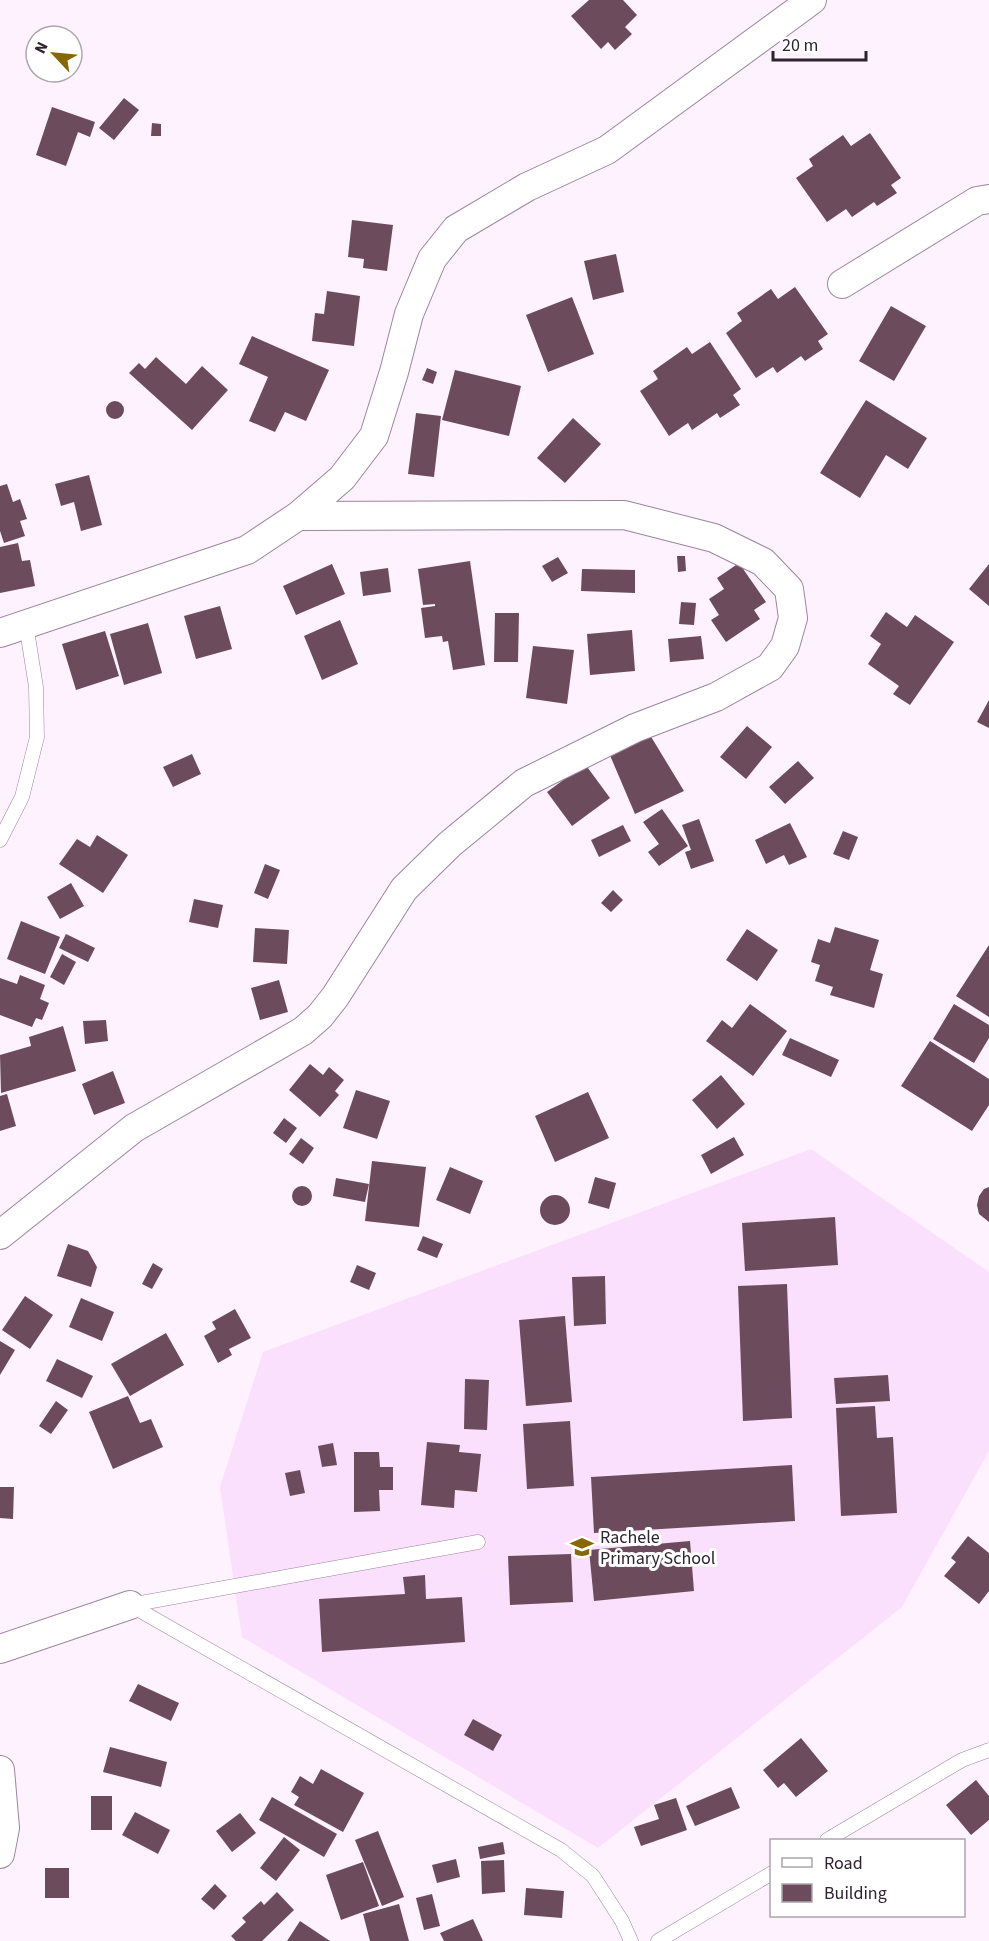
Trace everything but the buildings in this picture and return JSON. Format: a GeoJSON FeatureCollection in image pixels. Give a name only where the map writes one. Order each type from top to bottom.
{"type":"FeatureCollection","features":[{"type":"Feature","properties":{"kind":"street"},"geometry":{"type":"LineString","coordinates":[[13,629],[247,550],[298,516],[342,478],[374,436],[409,314],[432,259],[456,229],[527,187],[607,150],[812,0]]}},
{"type":"Feature","properties":{"kind":"street"},"geometry":{"type":"LineString","coordinates":[[842,284],[977,201],[989,200]]}},
{"type":"Feature","properties":{"kind":"street"},"geometry":{"type":"LineString","coordinates":[[0,1234],[134,1128],[303,1031],[320,1016],[335,997],[404,889],[450,844],[524,783],[635,728],[716,698],[770,667],[785,646],[793,618],[789,589],[763,562],[714,538],[624,514],[298,516]]}},
{"type":"Feature","properties":{"kind":"street"},"geometry":{"type":"LineString","coordinates":[[0,1649],[130,1605]]}},
{"type":"Feature","properties":{"kind":"street"},"geometry":{"type":"LineString","coordinates":[[0,1770],[5,1828],[0,1854]]}},
{"type":"Feature","properties":{"kind":"lane"},"geometry":{"type":"LineString","coordinates":[[0,840],[22,797],[37,738],[36,687],[13,629]]}},
{"type":"Feature","properties":{"kind":"lane"},"geometry":{"type":"LineString","coordinates":[[130,1605],[478,1542]]}},
{"type":"Feature","properties":{"kind":"lane"},"geometry":{"type":"LineString","coordinates":[[130,1605],[561,1850],[593,1876],[622,1921],[631,1941]]}},
{"type":"Feature","properties":{"kind":"lane"},"geometry":{"type":"LineString","coordinates":[[829,1839],[962,1760],[989,1750]]}},
{"type":"Feature","properties":{"kind":"lane"},"geometry":{"type":"LineString","coordinates":[[658,1941],[770,1874]]}},
{"type":"Feature","properties":{"kind":"shaded area","name":"Rachele Primary School"},"geometry":{"type":"Polygon","coordinates":[[[811,1149],[989,1272],[989,1451],[902,1607],[598,1848],[242,1637],[220,1487],[263,1352],[811,1149]]]}},
{"type":"Feature","properties":{"kind":"place","name":"Rachele Primary School"},"geometry":{"type":"Point","coordinates":[582,1547]}}]}
